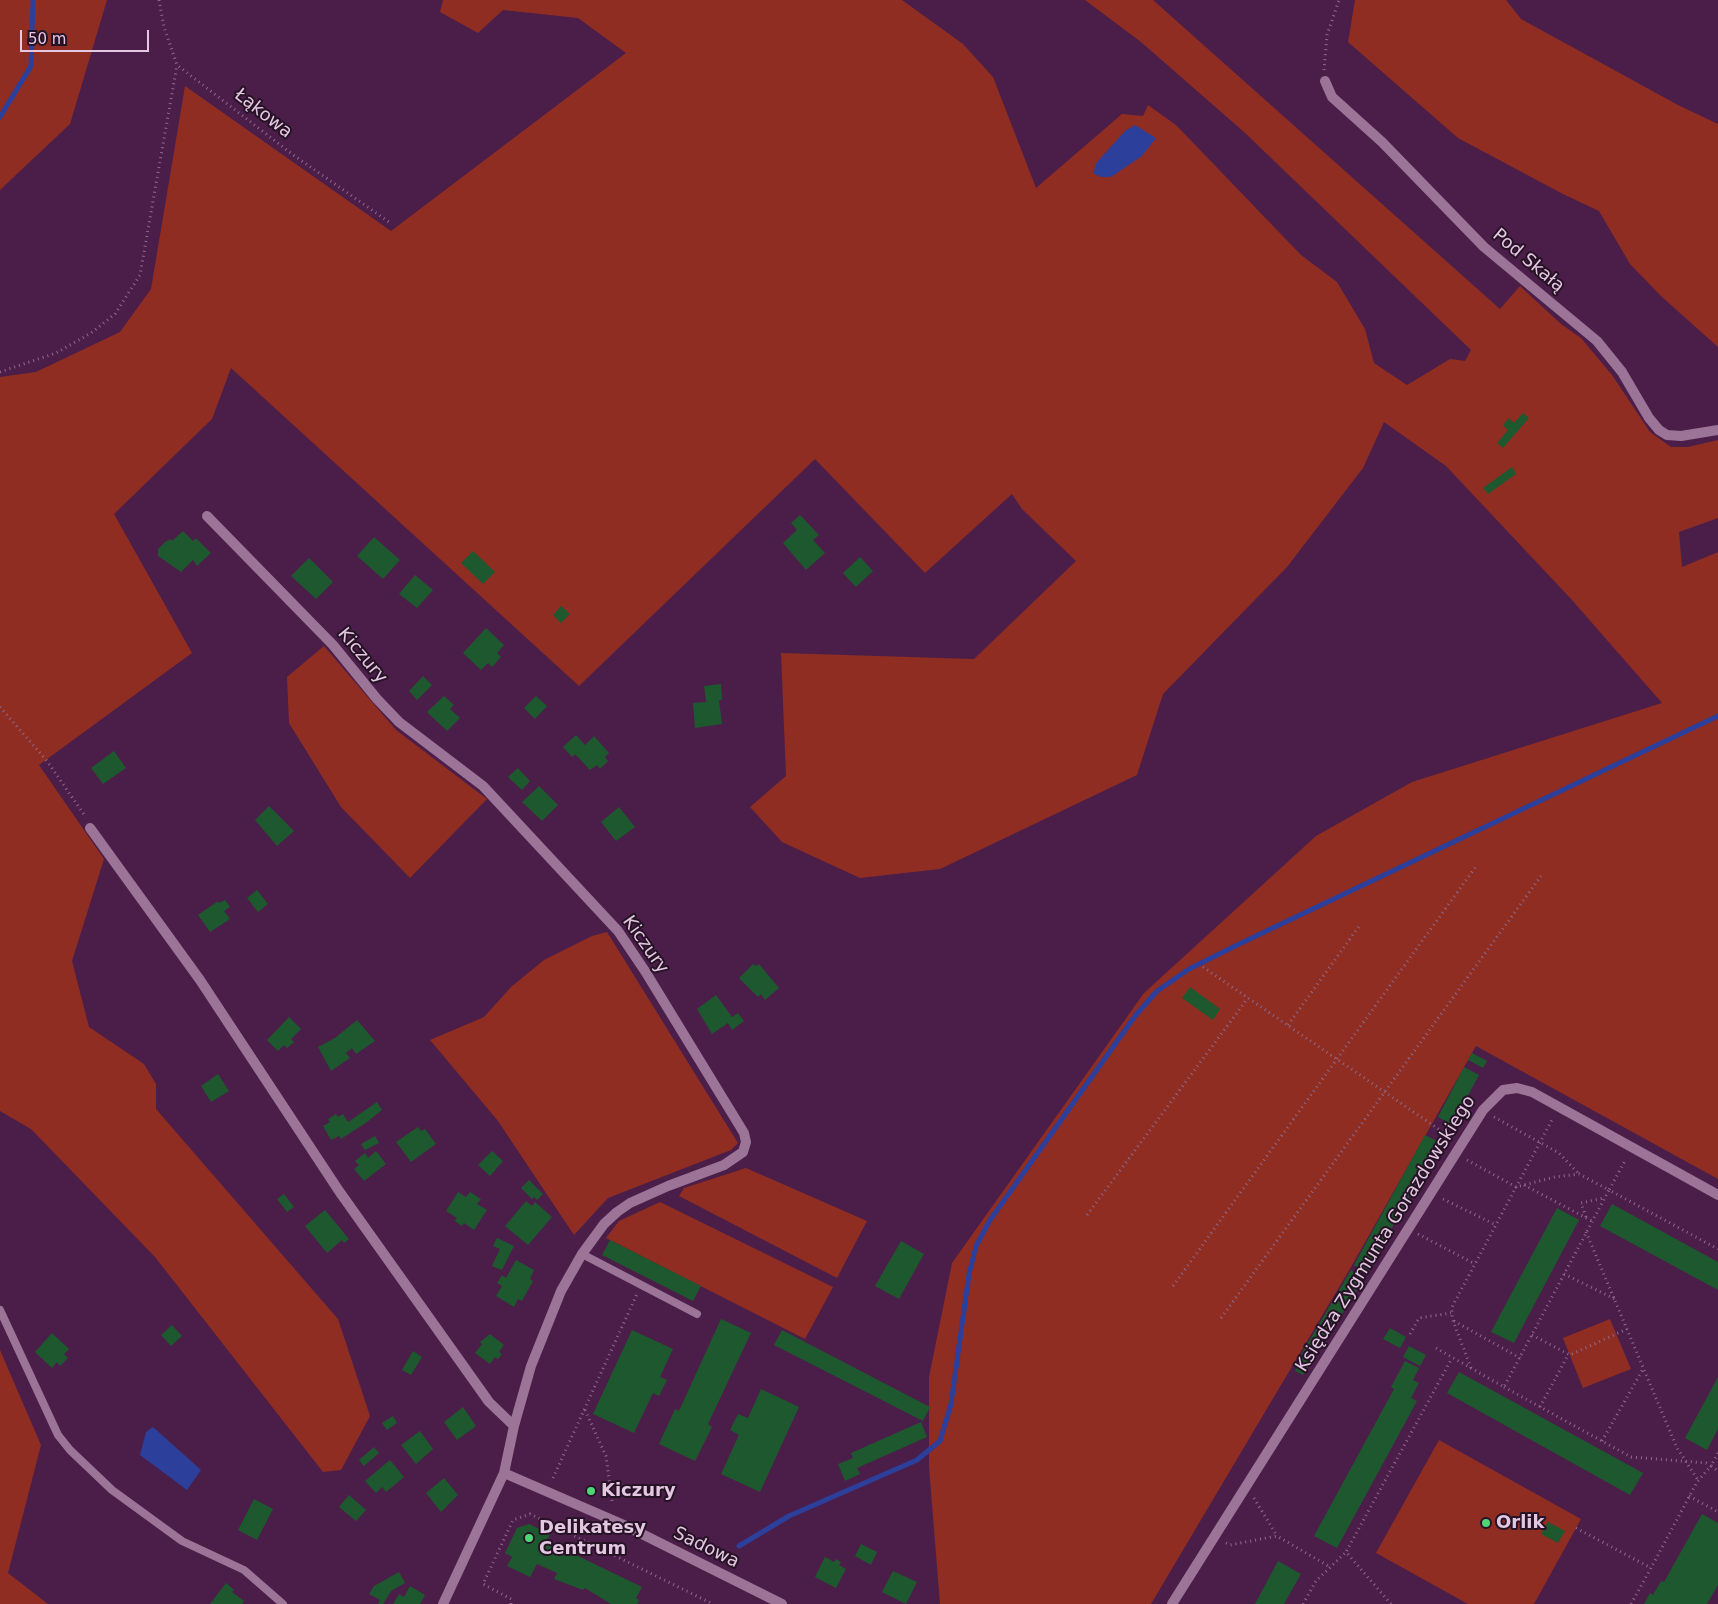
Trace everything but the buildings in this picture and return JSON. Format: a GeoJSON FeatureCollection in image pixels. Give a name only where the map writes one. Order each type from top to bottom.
{"type":"FeatureCollection","features":[{"type":"Feature","properties":{"kind":"street","name":"Pod Skałą"},"geometry":{"type":"LineString","coordinates":[[1325,81],[1332,97],[1382,142],[1484,247],[1597,341],[1622,372],[1649,418],[1659,430],[1667,435],[1681,436],[1718,430]]}},
{"type":"Feature","properties":{"kind":"street","name":"Kiczury"},"geometry":{"type":"LineString","coordinates":[[207,516],[334,645],[399,722],[482,786],[618,931],[744,1132],[746,1142],[743,1152],[734,1160],[630,1203],[604,1224],[582,1254],[561,1291],[544,1330],[514,1426],[504,1473],[442,1604]]}},
{"type":"Feature","properties":{"kind":"street"},"geometry":{"type":"LineString","coordinates":[[90,828],[200,980],[339,1192],[489,1402],[514,1426]]}},
{"type":"Feature","properties":{"kind":"street","name":"Księdza Zygmunta Gorazdowskiego"},"geometry":{"type":"LineString","coordinates":[[1172,1604],[1482,1110],[1487,1103],[1503,1090],[1517,1088],[1532,1092],[1718,1195]]}},
{"type":"Feature","properties":{"kind":"street","name":"Sadowa"},"geometry":{"type":"LineString","coordinates":[[504,1473],[624,1525],[782,1604]]}},
{"type":"Feature","properties":{"kind":"lane"},"geometry":{"type":"LineString","coordinates":[[582,1254],[696,1314]]}},
{"type":"Feature","properties":{"kind":"lane"},"geometry":{"type":"LineString","coordinates":[[0,1310],[58,1435],[70,1450],[112,1490],[182,1541],[244,1570],[284,1604]]}},
{"type":"Feature","properties":{"kind":"path"},"geometry":{"type":"LineString","coordinates":[[0,372],[56,352],[91,333],[115,314],[140,275],[177,65],[164,27],[158,0]]}},
{"type":"Feature","properties":{"kind":"path"},"geometry":{"type":"LineString","coordinates":[[1325,81],[1323,64],[1327,35],[1339,0]]}},
{"type":"Feature","properties":{"kind":"path","name":"Łąkowa"},"geometry":{"type":"LineString","coordinates":[[177,65],[292,154],[389,222]]}},
{"type":"Feature","properties":{"kind":"path"},"geometry":{"type":"LineString","coordinates":[[0,707],[47,761],[87,819],[90,828]]}},
{"type":"Feature","properties":{"kind":"path"},"geometry":{"type":"LineString","coordinates":[[1173,1286],[1477,865]]}},
{"type":"Feature","properties":{"kind":"path"},"geometry":{"type":"LineString","coordinates":[[1221,1318],[1542,876]]}},
{"type":"Feature","properties":{"kind":"path"},"geometry":{"type":"LineString","coordinates":[[1288,1025],[1360,925]]}},
{"type":"Feature","properties":{"kind":"path"},"geometry":{"type":"LineString","coordinates":[[1203,967],[1461,1144]]}},
{"type":"Feature","properties":{"kind":"path"},"geometry":{"type":"LineString","coordinates":[[1087,1215],[1248,998]]}},
{"type":"Feature","properties":{"kind":"path"},"geometry":{"type":"LineString","coordinates":[[1471,1369],[1451,1313],[1558,1107]]}},
{"type":"Feature","properties":{"kind":"path"},"geometry":{"type":"LineString","coordinates":[[1482,1110],[1565,1158],[1579,1174],[1718,1250]]}},
{"type":"Feature","properties":{"kind":"path"},"geometry":{"type":"LineString","coordinates":[[1504,1387],[1632,1147]]}},
{"type":"Feature","properties":{"kind":"path"},"geometry":{"type":"LineString","coordinates":[[1456,1153],[1516,1187],[1579,1174]]}},
{"type":"Feature","properties":{"kind":"path"},"geometry":{"type":"LineString","coordinates":[[1524,1185],[1592,1221]]}},
{"type":"Feature","properties":{"kind":"path"},"geometry":{"type":"LineString","coordinates":[[1431,1193],[1496,1226]]}},
{"type":"Feature","properties":{"kind":"path"},"geometry":{"type":"LineString","coordinates":[[1586,1218],[1581,1203],[1604,1198]]}},
{"type":"Feature","properties":{"kind":"path"},"geometry":{"type":"LineString","coordinates":[[1408,1229],[1475,1264]]}},
{"type":"Feature","properties":{"kind":"path"},"geometry":{"type":"LineString","coordinates":[[1586,1232],[1684,1460],[1698,1480]]}},
{"type":"Feature","properties":{"kind":"path"},"geometry":{"type":"LineString","coordinates":[[1564,1274],[1614,1300]]}},
{"type":"Feature","properties":{"kind":"path"},"geometry":{"type":"LineString","coordinates":[[553,1478],[641,1285]]}},
{"type":"Feature","properties":{"kind":"path"},"geometry":{"type":"LineString","coordinates":[[1410,1334],[1419,1318],[1451,1313]]}},
{"type":"Feature","properties":{"kind":"path"},"geometry":{"type":"LineString","coordinates":[[1453,1321],[1520,1358]]}},
{"type":"Feature","properties":{"kind":"path"},"geometry":{"type":"LineString","coordinates":[[1540,1407],[1568,1355],[1627,1329]]}},
{"type":"Feature","properties":{"kind":"path"},"geometry":{"type":"LineString","coordinates":[[1532,1335],[1568,1355]]}},
{"type":"Feature","properties":{"kind":"path"},"geometry":{"type":"LineString","coordinates":[[1436,1348],[1631,1457],[1706,1463],[1718,1471]]}},
{"type":"Feature","properties":{"kind":"path"},"geometry":{"type":"LineString","coordinates":[[1303,1604],[1316,1581],[1346,1552],[1452,1358]]}},
{"type":"Feature","properties":{"kind":"path"},"geometry":{"type":"LineString","coordinates":[[1602,1441],[1644,1369]]}},
{"type":"Feature","properties":{"kind":"path"},"geometry":{"type":"LineString","coordinates":[[585,1409],[606,1456],[612,1501]]}},
{"type":"Feature","properties":{"kind":"path"},"geometry":{"type":"LineString","coordinates":[[1631,1604],[1698,1480],[1711,1466],[1718,1453]]}},
{"type":"Feature","properties":{"kind":"path"},"geometry":{"type":"LineString","coordinates":[[1243,1491],[1255,1499],[1277,1536],[1330,1567]]}},
{"type":"Feature","properties":{"kind":"path"},"geometry":{"type":"LineString","coordinates":[[1689,1496],[1718,1512]]}},
{"type":"Feature","properties":{"kind":"path"},"geometry":{"type":"LineString","coordinates":[[511,1604],[511,1599],[483,1584],[513,1520],[530,1514],[713,1604]]}},
{"type":"Feature","properties":{"kind":"path"},"geometry":{"type":"LineString","coordinates":[[1576,1528],[1652,1568]]}},
{"type":"Feature","properties":{"kind":"path"},"geometry":{"type":"LineString","coordinates":[[1214,1536],[1230,1545],[1277,1536]]}},
{"type":"Feature","properties":{"kind":"path"},"geometry":{"type":"LineString","coordinates":[[1346,1552],[1391,1604]]}},
{"type":"Feature","properties":{"kind":"shaded area"},"geometry":{"type":"Polygon","coordinates":[[[0,0],[107,0],[70,124],[0,190],[0,0]]]}},
{"type":"Feature","properties":{"kind":"shaded area"},"geometry":{"type":"Polygon","coordinates":[[[443,0],[902,0],[963,44],[993,77],[1036,188],[1122,114],[1143,116],[1148,105],[1176,125],[1301,255],[1337,282],[1365,329],[1374,363],[1407,385],[1450,359],[1465,361],[1471,350],[1244,132],[1141,42],[1085,0],[1153,0],[1500,309],[1520,286],[1561,324],[1581,338],[1612,375],[1650,432],[1671,447],[1688,447],[1718,440],[1718,518],[1679,532],[1682,567],[1718,552],[1718,1179],[1476,1046],[1351,1267],[1151,1604],[940,1604],[929,1467],[929,1377],[952,1263],[1144,993],[1316,836],[1412,782],[1662,703],[1572,600],[1446,466],[1384,422],[1363,468],[1287,567],[1163,694],[1137,775],[940,869],[860,878],[782,842],[750,807],[786,776],[781,653],[974,659],[1076,561],[1022,509],[1012,494],[925,573],[815,459],[579,686],[231,368],[212,419],[114,514],[192,653],[39,765],[104,859],[72,961],[89,1027],[144,1064],[156,1084],[156,1109],[338,1319],[370,1416],[341,1470],[323,1472],[155,1257],[31,1129],[0,1111],[0,377],[36,372],[120,332],[151,289],[185,86],[391,231],[626,53],[578,18],[503,10],[478,33],[440,12],[443,0]]]}},
{"type":"Feature","properties":{"kind":"shaded area"},"geometry":{"type":"Polygon","coordinates":[[[1355,0],[1506,0],[1521,19],[1678,105],[1718,124],[1718,347],[1661,296],[1630,264],[1599,211],[1458,138],[1348,42],[1355,0]]]}},
{"type":"Feature","properties":{"kind":"shaded area"},"geometry":{"type":"Polygon","coordinates":[[[1135,125],[1156,138],[1142,156],[1111,177],[1101,177],[1093,173],[1097,162],[1125,131],[1135,125]]]}},
{"type":"Feature","properties":{"kind":"shaded area"},"geometry":{"type":"Polygon","coordinates":[[[324,646],[396,730],[487,799],[410,878],[341,807],[289,723],[287,677],[324,646]]]}},
{"type":"Feature","properties":{"kind":"shaded area"},"geometry":{"type":"Polygon","coordinates":[[[607,932],[738,1143],[731,1150],[608,1198],[574,1235],[498,1121],[430,1040],[484,1017],[511,987],[544,960],[592,936],[607,932]]]}},
{"type":"Feature","properties":{"kind":"shaded area"},"geometry":{"type":"Polygon","coordinates":[[[746,1168],[867,1221],[837,1278],[679,1196],[684,1188],[746,1168]]]}},
{"type":"Feature","properties":{"kind":"shaded area"},"geometry":{"type":"Polygon","coordinates":[[[660,1202],[833,1287],[805,1339],[606,1238],[619,1221],[660,1202]]]}},
{"type":"Feature","properties":{"kind":"shaded area"},"geometry":{"type":"Polygon","coordinates":[[[1610,1319],[1631,1369],[1583,1388],[1563,1338],[1610,1319]]]}},
{"type":"Feature","properties":{"kind":"shaded area"},"geometry":{"type":"Polygon","coordinates":[[[0,1350],[41,1445],[8,1573],[48,1604],[0,1604],[0,1350]]]}},
{"type":"Feature","properties":{"kind":"shaded area"},"geometry":{"type":"Polygon","coordinates":[[[153,1427],[201,1470],[187,1490],[140,1455],[146,1432],[153,1427]]]}},
{"type":"Feature","properties":{"kind":"shaded area","name":"Orlik"},"geometry":{"type":"Polygon","coordinates":[[[1439,1440],[1581,1519],[1534,1604],[1468,1604],[1376,1553],[1439,1440]]]}},
{"type":"Feature","properties":{"kind":"waterway"},"geometry":{"type":"LineString","coordinates":[[0,117],[31,66],[33,0]]}},
{"type":"Feature","properties":{"kind":"waterway"},"geometry":{"type":"LineString","coordinates":[[739,1546],[789,1516],[917,1460],[940,1441],[951,1404],[969,1274],[976,1246],[990,1220],[1135,1016],[1157,991],[1189,969],[1235,946],[1718,716]]}},
{"type":"Feature","properties":{"kind":"place","name":"Kiczury"},"geometry":{"type":"Point","coordinates":[591,1491]}},
{"type":"Feature","properties":{"kind":"place","name":"Orlik"},"geometry":{"type":"Point","coordinates":[1486,1523]}},
{"type":"Feature","properties":{"kind":"place","name":"Delikatesy Centrum"},"geometry":{"type":"Point","coordinates":[529,1538]}}]}
